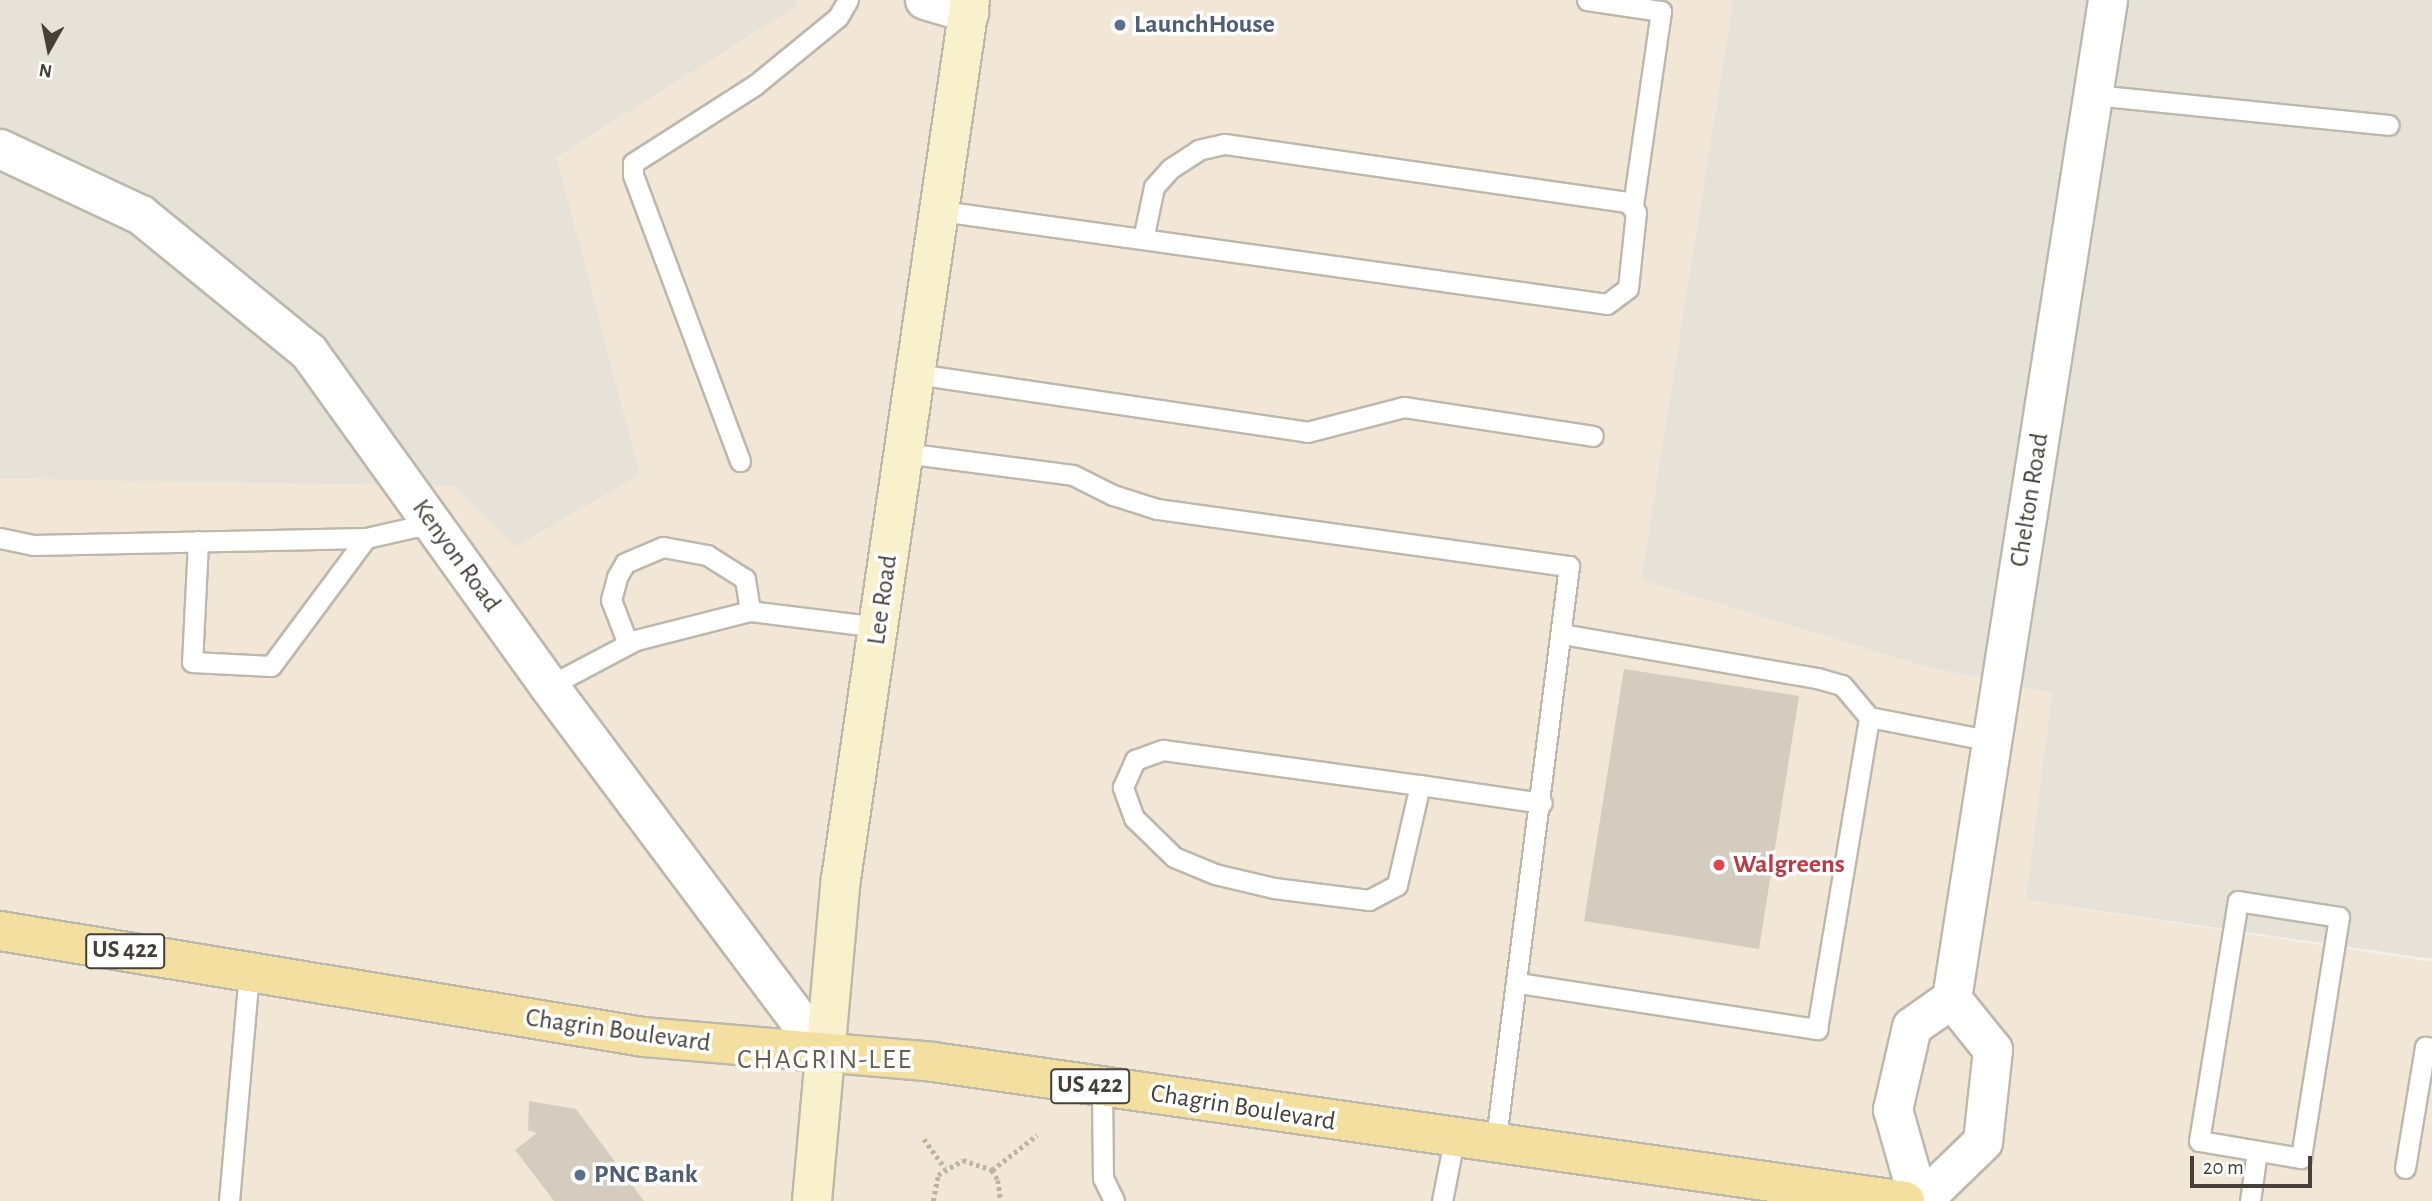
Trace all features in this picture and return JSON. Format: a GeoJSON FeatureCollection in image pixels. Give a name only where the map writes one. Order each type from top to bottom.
{"type":"FeatureCollection","features":[{"type":"Feature","properties":{"kind":"main road","name":"Lee Road"},"geometry":{"type":"LineString","coordinates":[[812,1201],[841,879],[970,7]]}},
{"type":"Feature","properties":{"kind":"main road","name":"Chagrin Boulevard"},"geometry":{"type":"LineString","coordinates":[[0,931],[248,974],[644,1037],[827,1057],[933,1062],[1495,1146],[1905,1201]]}},
{"type":"Feature","properties":{"kind":"street"},"geometry":{"type":"LineString","coordinates":[[925,0],[970,7]]}},
{"type":"Feature","properties":{"kind":"street","name":"Chelton Road"},"geometry":{"type":"LineString","coordinates":[[1952,999],[2108,0]]}},
{"type":"Feature","properties":{"kind":"street","name":"Kenyon Road"},"geometry":{"type":"LineString","coordinates":[[0,149],[141,215],[309,352],[549,686],[827,1057]]}},
{"type":"Feature","properties":{"kind":"street"},"geometry":{"type":"LineString","coordinates":[[1952,999],[1993,1050],[1983,1142],[1920,1201],[1893,1110],[1912,1027],[1952,999]]}},
{"type":"Feature","properties":{"kind":"lane"},"geometry":{"type":"LineString","coordinates":[[740,461],[633,175],[633,163],[755,85],[838,17],[848,0]]}},
{"type":"Feature","properties":{"kind":"lane"},"geometry":{"type":"LineString","coordinates":[[941,211],[1607,304],[1615,302],[1628,288],[1633,206],[1661,11],[1587,0]]}},
{"type":"Feature","properties":{"kind":"lane"},"geometry":{"type":"LineString","coordinates":[[2094,95],[2389,125]]}},
{"type":"Feature","properties":{"kind":"lane"},"geometry":{"type":"LineString","coordinates":[[1143,239],[1154,187],[1170,170],[1199,150],[1224,144],[1633,206]]}},
{"type":"Feature","properties":{"kind":"lane"},"geometry":{"type":"LineString","coordinates":[[916,374],[1307,432],[1404,407],[1594,436]]}},
{"type":"Feature","properties":{"kind":"lane"},"geometry":{"type":"LineString","coordinates":[[904,453],[1073,475],[1113,495],[1157,509],[1569,566],[1519,984],[1495,1146]]}},
{"type":"Feature","properties":{"kind":"lane"},"geometry":{"type":"LineString","coordinates":[[0,538],[33,545],[366,538],[432,523]]}},
{"type":"Feature","properties":{"kind":"lane"},"geometry":{"type":"LineString","coordinates":[[198,541],[192,662],[271,666],[366,538]]}},
{"type":"Feature","properties":{"kind":"lane"},"geometry":{"type":"LineString","coordinates":[[628,644],[611,600],[617,577],[625,563],[663,547],[707,555],[745,579],[750,611]]}},
{"type":"Feature","properties":{"kind":"lane"},"geometry":{"type":"LineString","coordinates":[[549,686],[628,644],[750,611],[879,627]]}},
{"type":"Feature","properties":{"kind":"lane"},"geometry":{"type":"LineString","coordinates":[[1562,634],[1842,685],[1869,717],[1992,741]]}},
{"type":"Feature","properties":{"kind":"lane"},"geometry":{"type":"LineString","coordinates":[[1519,984],[1817,1029],[1869,717]]}},
{"type":"Feature","properties":{"kind":"lane"},"geometry":{"type":"LineString","coordinates":[[1420,785],[1397,885],[1369,900],[1274,888],[1214,874],[1174,857],[1134,818],[1123,787],[1135,760],[1163,750],[1420,785],[1542,803]]}},
{"type":"Feature","properties":{"kind":"lane"},"geometry":{"type":"LineString","coordinates":[[2238,901],[2339,917],[2301,1158],[2257,1151],[2199,1141],[2238,901]]}},
{"type":"Feature","properties":{"kind":"lane"},"geometry":{"type":"LineString","coordinates":[[229,1201],[248,974]]}},
{"type":"Feature","properties":{"kind":"lane"},"geometry":{"type":"LineString","coordinates":[[2405,1168],[2425,1047],[2432,1048]]}},
{"type":"Feature","properties":{"kind":"lane"},"geometry":{"type":"LineString","coordinates":[[1101,1087],[1103,1178],[1114,1201]]}},
{"type":"Feature","properties":{"kind":"lane"},"geometry":{"type":"LineString","coordinates":[[1442,1201],[1454,1140]]}},
{"type":"Feature","properties":{"kind":"lane"},"geometry":{"type":"LineString","coordinates":[[2250,1201],[2257,1151]]}},
{"type":"Feature","properties":{"kind":"path"},"geometry":{"type":"LineString","coordinates":[[992,1170],[1037,1135]]}},
{"type":"Feature","properties":{"kind":"path"},"geometry":{"type":"LineString","coordinates":[[924,1139],[944,1168]]}},
{"type":"Feature","properties":{"kind":"path"},"geometry":{"type":"LineString","coordinates":[[933,1201],[934,1183],[944,1168],[963,1160],[992,1170],[998,1180],[1001,1201]]}},
{"type":"Feature","properties":{"kind":"shaded area"},"geometry":{"type":"Polygon","coordinates":[[[0,0],[795,0],[799,5],[557,157],[640,475],[515,547],[453,486],[0,479],[0,0]]]}},
{"type":"Feature","properties":{"kind":"shaded area"},"geometry":{"type":"Polygon","coordinates":[[[795,0],[1733,0],[1641,580],[1926,667],[2052,693],[2026,900],[2432,962],[2432,1201],[0,1201],[0,479],[453,486],[515,547],[640,475],[557,157],[798,5],[795,0]]]}},
{"type":"Feature","properties":{"kind":"shaded area"},"geometry":{"type":"Polygon","coordinates":[[[1733,0],[2432,0],[2432,959],[2025,900],[2052,693],[1926,667],[1641,580],[1733,0]]]}},
{"type":"Feature","properties":{"kind":"building","name":"Walgreens"},"geometry":{"type":"Polygon","coordinates":[[[1624,669],[1799,696],[1759,949],[1584,921],[1624,669]]]}},
{"type":"Feature","properties":{"kind":"building","name":"PNC Bank"},"geometry":{"type":"Polygon","coordinates":[[[529,1101],[576,1109],[644,1201],[554,1201],[515,1150],[537,1133],[528,1130],[529,1101]]]}},
{"type":"Feature","properties":{"kind":"place","name":"LaunchHouse"},"geometry":{"type":"Point","coordinates":[1120,25]}},
{"type":"Feature","properties":{"kind":"place","name":"Walgreens"},"geometry":{"type":"Point","coordinates":[1719,865]}},
{"type":"Feature","properties":{"kind":"place","name":"PNC Bank"},"geometry":{"type":"Point","coordinates":[580,1175]}},
{"type":"Feature","properties":{"kind":"district","name":"CHAGRIN-LEE"},"geometry":{"type":"Point","coordinates":[825,1060]}}]}
